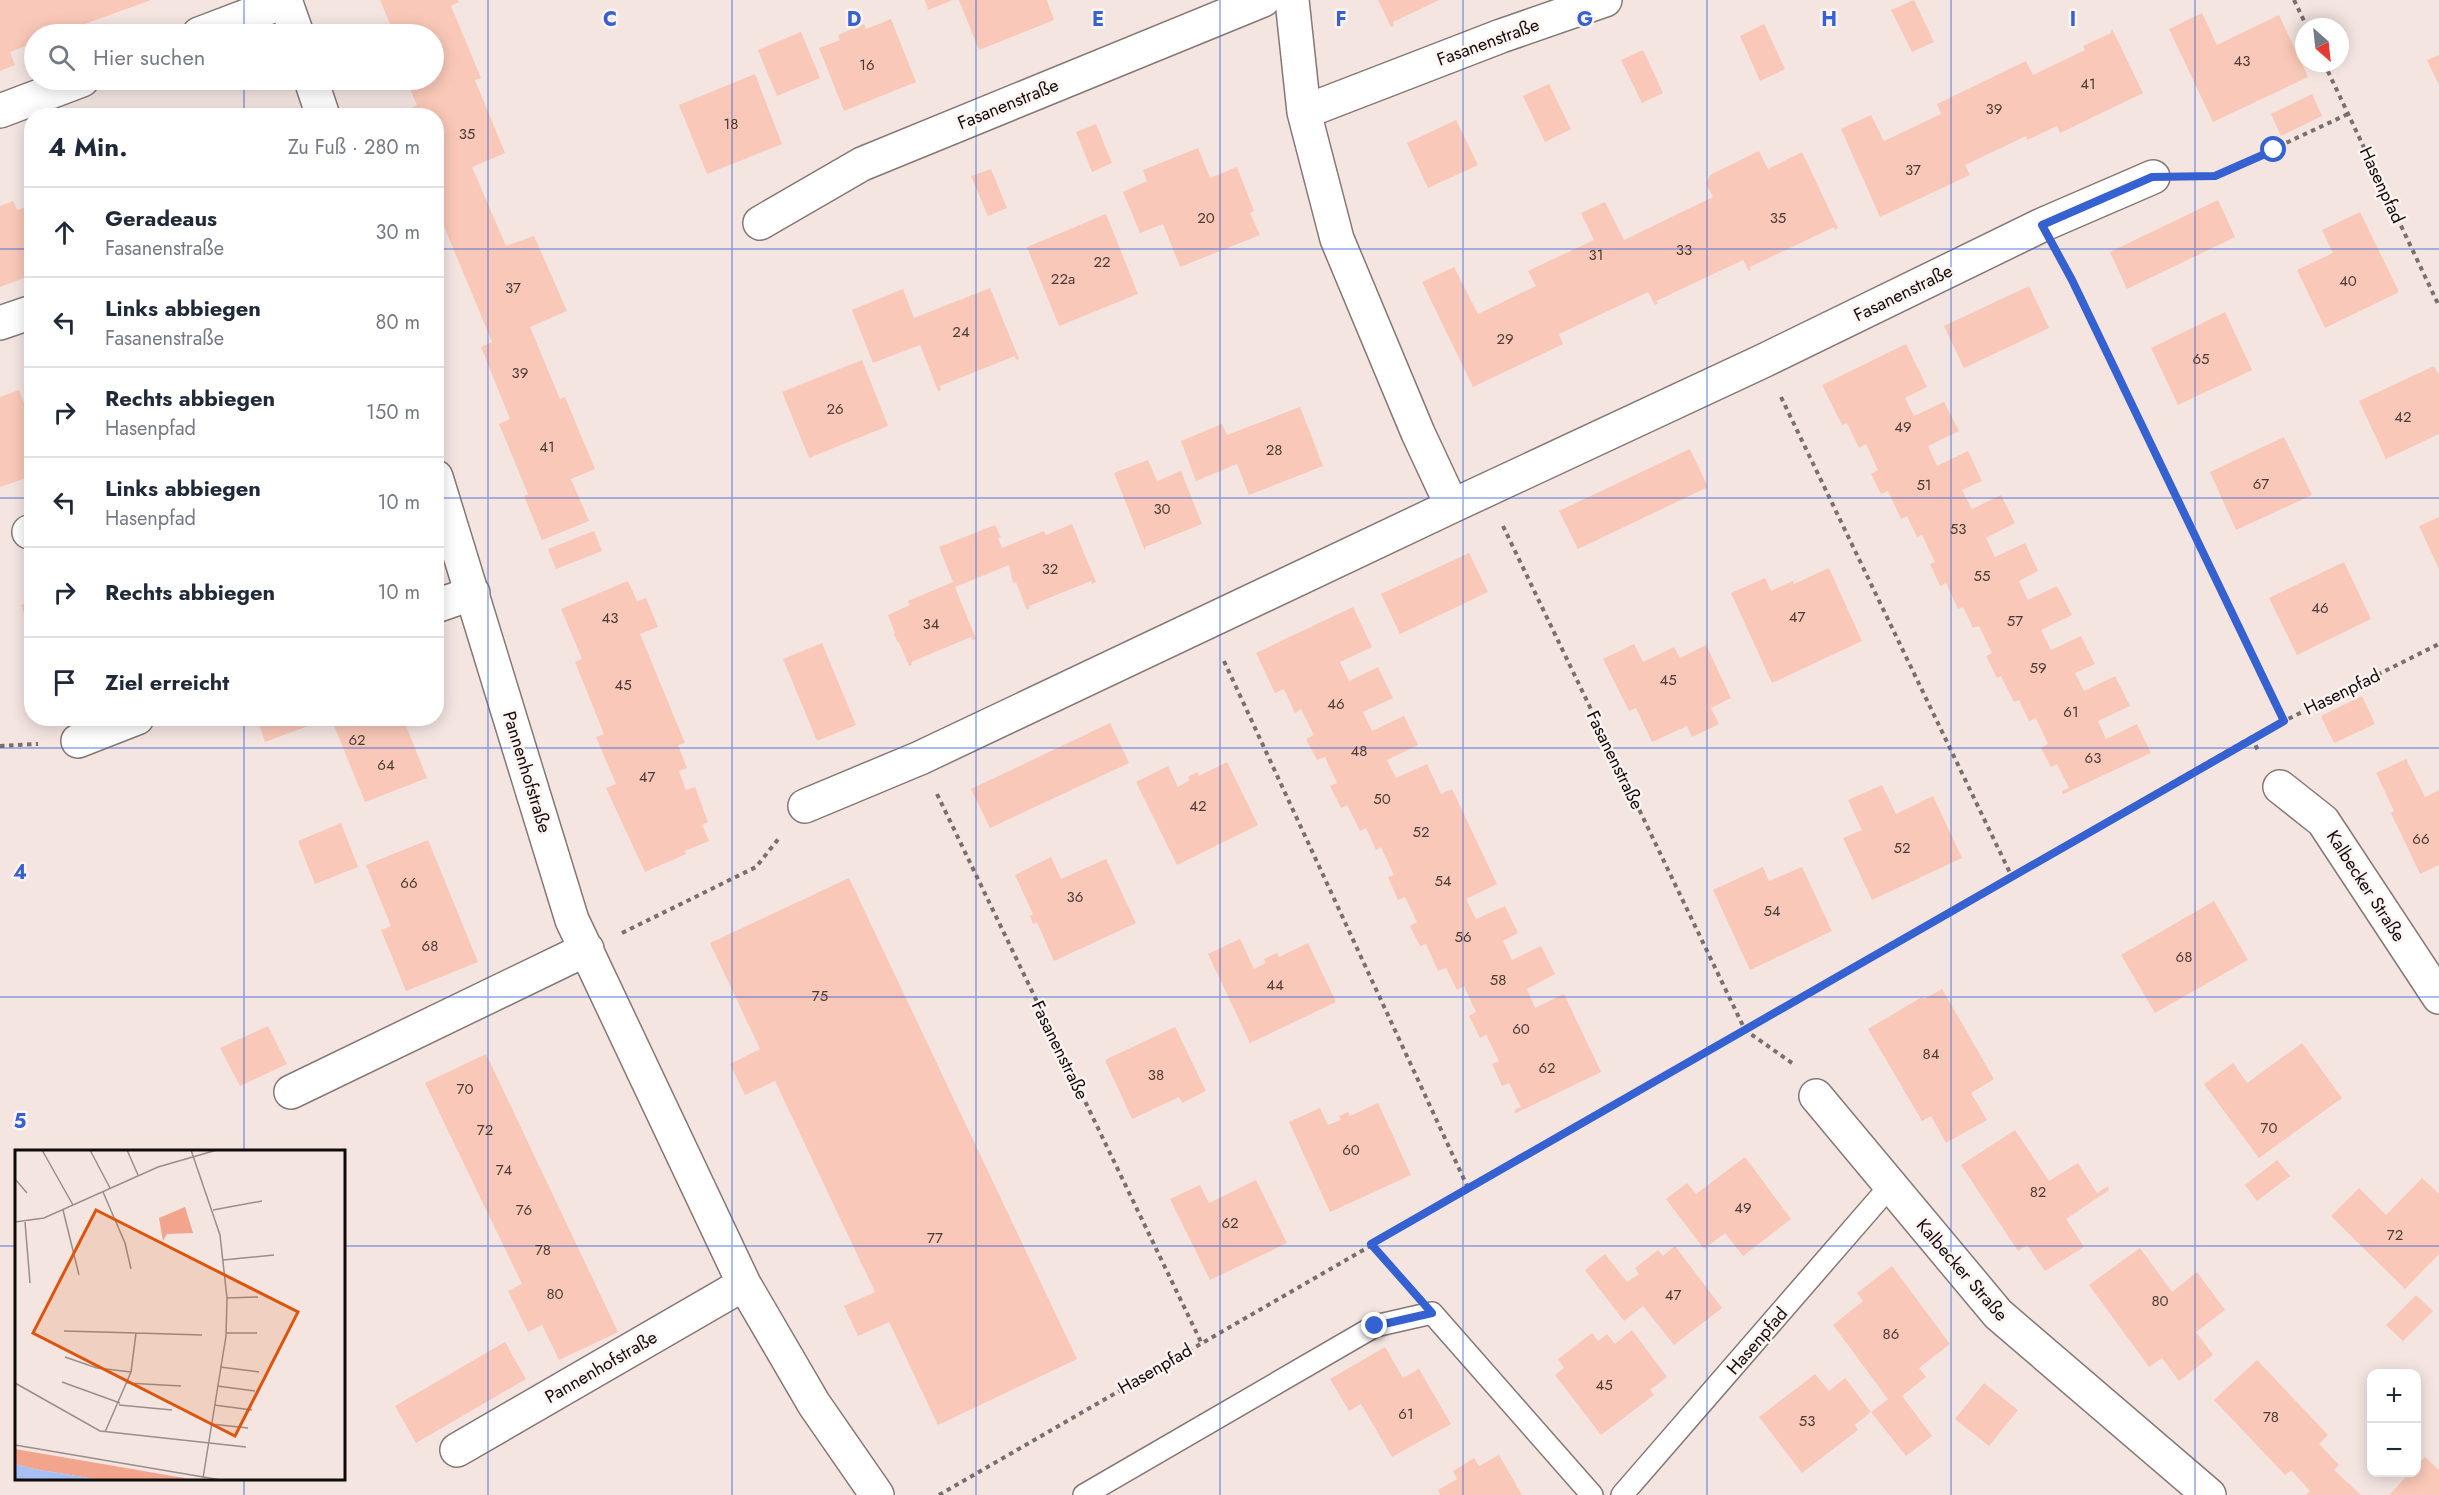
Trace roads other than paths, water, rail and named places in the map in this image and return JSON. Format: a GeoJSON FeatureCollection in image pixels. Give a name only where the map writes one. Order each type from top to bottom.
{"type":"FeatureCollection","features":[{"type":"Feature","properties":{"kind":"street"},"geometry":{"type":"LineString","coordinates":[[224,24],[286,0],[294,24]]}},
{"type":"Feature","properties":{"kind":"street","name":"Fasanenstraße"},"geometry":{"type":"LineString","coordinates":[[760,224],[862,164],[1263,0]]}},
{"type":"Feature","properties":{"kind":"street"},"geometry":{"type":"LineString","coordinates":[[1292,0],[1304,112],[1336,239],[1452,506]]}},
{"type":"Feature","properties":{"kind":"street","name":"Fasanenstraße"},"geometry":{"type":"LineString","coordinates":[[1304,112],[1500,36],[1605,0]]}},
{"type":"Feature","properties":{"kind":"street"},"geometry":{"type":"LineString","coordinates":[[0,111],[56,90]]}},
{"type":"Feature","properties":{"kind":"street"},"geometry":{"type":"LineString","coordinates":[[314,90],[320,108]]}},
{"type":"Feature","properties":{"kind":"street","name":"Fasanenstraße"},"geometry":{"type":"LineString","coordinates":[[805,806],[920,758],[1763,361],[2042,225],[2152,177]]}},
{"type":"Feature","properties":{"kind":"street"},"geometry":{"type":"LineString","coordinates":[[0,323],[24,315]]}},
{"type":"Feature","properties":{"kind":"street","name":"Pannenhofstraße"},"geometry":{"type":"LineString","coordinates":[[444,502],[572,920],[744,1284],[814,1404],[877,1495]]}},
{"type":"Feature","properties":{"kind":"street"},"geometry":{"type":"LineString","coordinates":[[444,603],[473,593]]}},
{"type":"Feature","properties":{"kind":"street"},"geometry":{"type":"LineString","coordinates":[[78,741],[116,726]]}},
{"type":"Feature","properties":{"kind":"street","name":"Kalbecker Straße"},"geometry":{"type":"LineString","coordinates":[[2280,787],[2323,821],[2439,998]]}},
{"type":"Feature","properties":{"kind":"street"},"geometry":{"type":"LineString","coordinates":[[291,1092],[587,949]]}},
{"type":"Feature","properties":{"kind":"street","name":"Kalbecker Straße"},"geometry":{"type":"LineString","coordinates":[[1815,1096],[1998,1314],[2209,1495]]}},
{"type":"Feature","properties":{"kind":"street","name":"Pannenhofstraße"},"geometry":{"type":"LineString","coordinates":[[457,1450],[744,1284]]}},
{"type":"Feature","properties":{"kind":"lane","name":"Hasenpfad"},"geometry":{"type":"LineString","coordinates":[[1622,1495],[1890,1186]]}},
{"type":"Feature","properties":{"kind":"lane"},"geometry":{"type":"LineString","coordinates":[[1084,1495],[1375,1326],[1432,1313],[1592,1495]]}}]}
